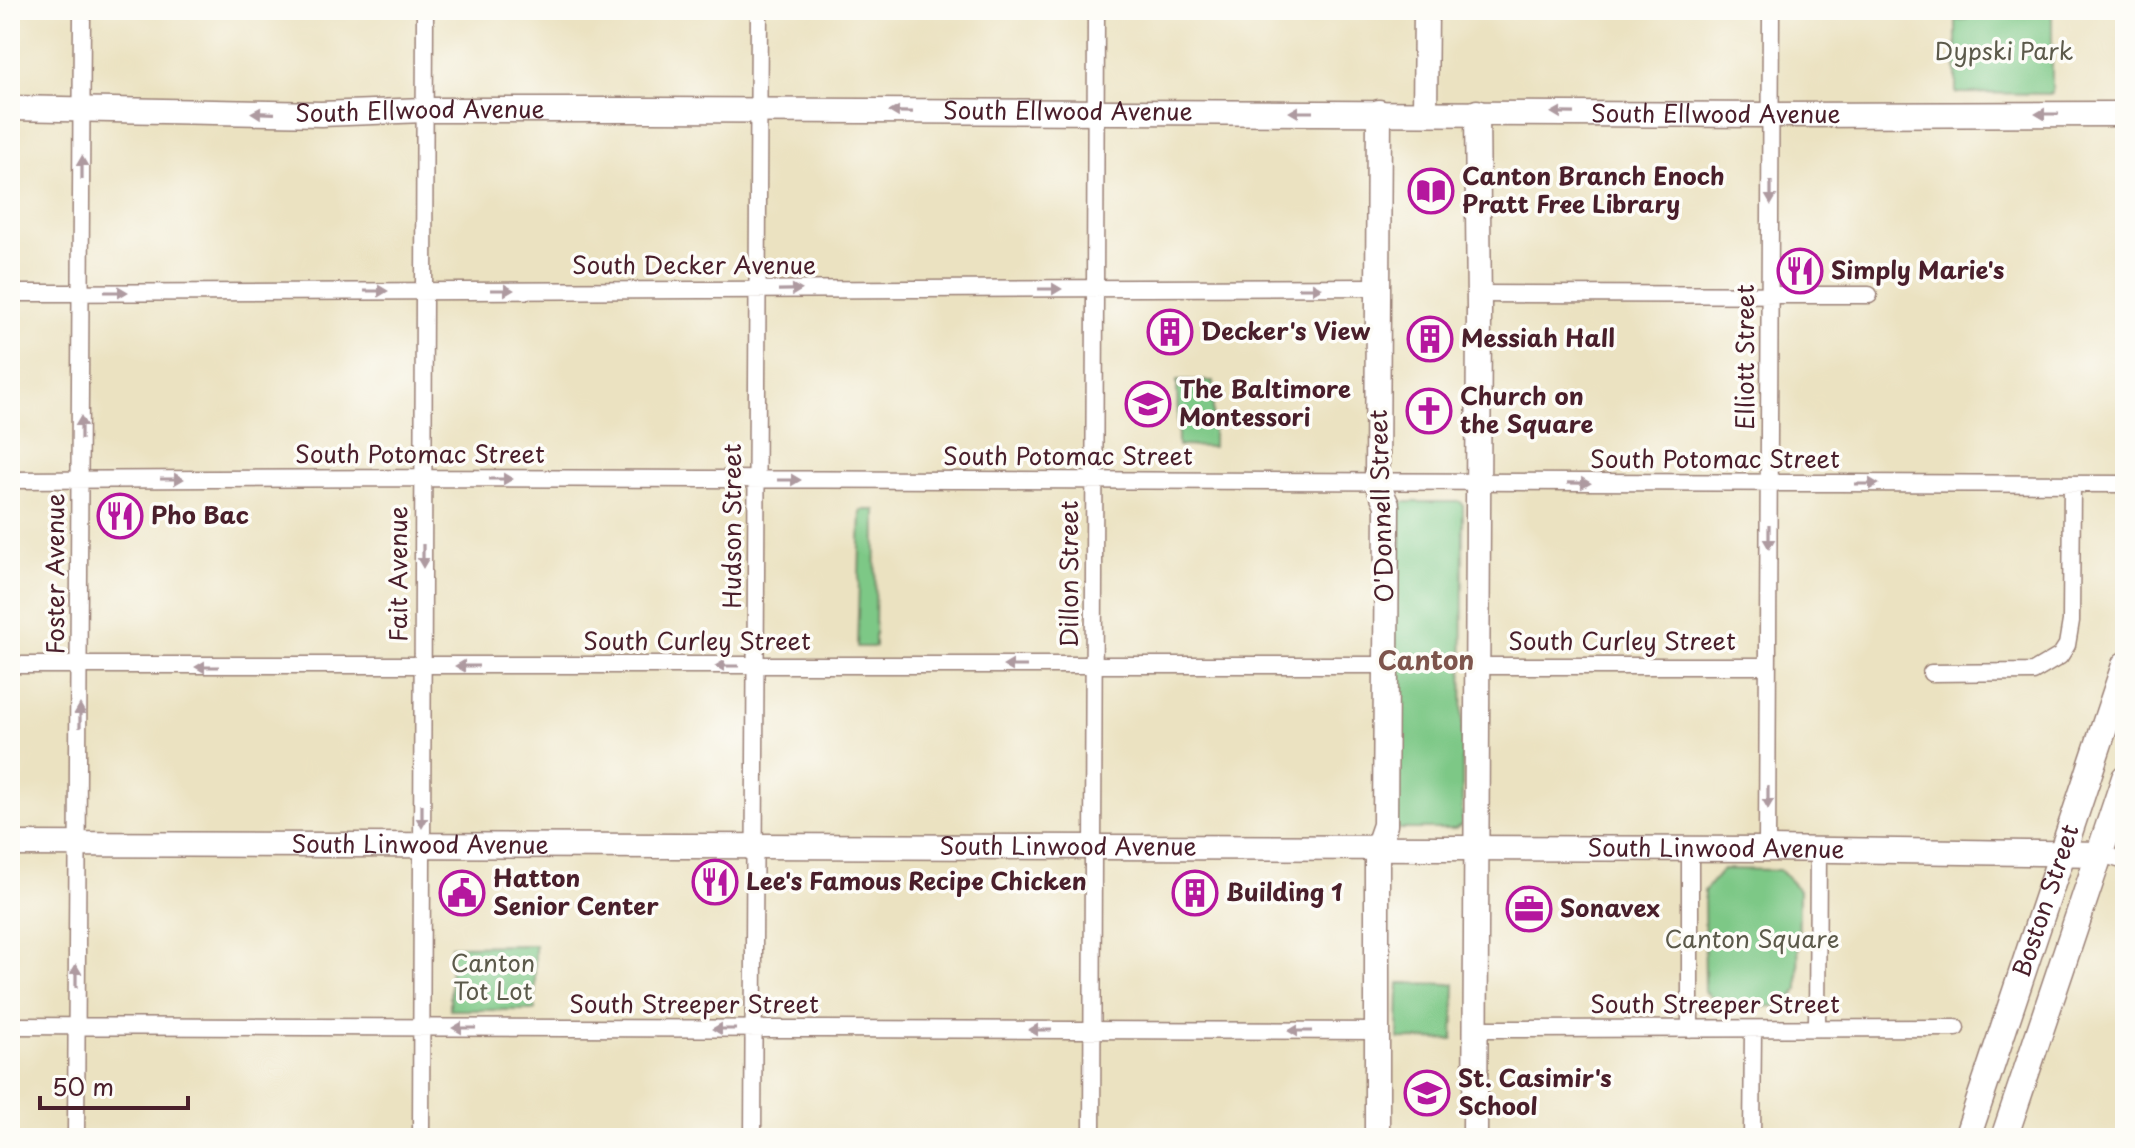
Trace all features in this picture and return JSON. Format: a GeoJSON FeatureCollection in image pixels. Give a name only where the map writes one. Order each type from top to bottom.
{"type":"FeatureCollection","features":[{"type":"Feature","properties":{"kind":"main road","name":"Boston Street"},"geometry":{"type":"LineString","coordinates":[[1967,1138],[2125,665]]}},
{"type":"Feature","properties":{"kind":"main road","name":"Boston Street"},"geometry":{"type":"LineString","coordinates":[[2004,1138],[2113,857],[2125,778]]}},
{"type":"Feature","properties":{"kind":"street","name":"Foster Avenue"},"geometry":{"type":"LineString","coordinates":[[76,1138],[82,10]]}},
{"type":"Feature","properties":{"kind":"street","name":"Fait Avenue"},"geometry":{"type":"LineString","coordinates":[[421,1138],[425,10]]}},
{"type":"Feature","properties":{"kind":"street","name":"Hudson Street"},"geometry":{"type":"LineString","coordinates":[[753,1138],[759,10]]}},
{"type":"Feature","properties":{"kind":"street","name":"Dillon Street"},"geometry":{"type":"LineString","coordinates":[[1092,1138],[1096,10]]}},
{"type":"Feature","properties":{"kind":"street"},"geometry":{"type":"LineString","coordinates":[[1425,112],[1426,10]]}},
{"type":"Feature","properties":{"kind":"street","name":"Elliott Street"},"geometry":{"type":"LineString","coordinates":[[1767,849],[1771,10]]}},
{"type":"Feature","properties":{"kind":"street","name":"South Ellwood Avenue"},"geometry":{"type":"LineString","coordinates":[[10,108],[321,114],[425,110],[2125,114]]}},
{"type":"Feature","properties":{"kind":"street","name":"O'Donnell Street"},"geometry":{"type":"LineString","coordinates":[[1377,1138],[1377,848],[1385,825],[1387,505],[1377,483],[1379,112]]}},
{"type":"Feature","properties":{"kind":"street"},"geometry":{"type":"LineString","coordinates":[[1475,1138],[1477,112]]}},
{"type":"Feature","properties":{"kind":"street","name":"South Decker Avenue"},"geometry":{"type":"LineString","coordinates":[[10,293],[1377,287]]}},
{"type":"Feature","properties":{"kind":"street"},"geometry":{"type":"LineString","coordinates":[[1479,294],[1869,295]]}},
{"type":"Feature","properties":{"kind":"street","name":"South Potomac Street"},"geometry":{"type":"LineString","coordinates":[[10,480],[423,478],[2125,484]]}},
{"type":"Feature","properties":{"kind":"street"},"geometry":{"type":"LineString","coordinates":[[1931,673],[2023,673],[2039,670],[2060,656],[2067,645],[2071,621],[2072,484]]}},
{"type":"Feature","properties":{"kind":"street","name":"South Curley Street"},"geometry":{"type":"LineString","coordinates":[[10,665],[1385,665]]}},
{"type":"Feature","properties":{"kind":"street","name":"South Curley Street"},"geometry":{"type":"LineString","coordinates":[[1476,666],[1768,666]]}},
{"type":"Feature","properties":{"kind":"street","name":"South Linwood Avenue"},"geometry":{"type":"LineString","coordinates":[[10,844],[1690,848],[2113,857]]}},
{"type":"Feature","properties":{"kind":"street"},"geometry":{"type":"LineString","coordinates":[[1690,848],[1690,1029]]}},
{"type":"Feature","properties":{"kind":"street"},"geometry":{"type":"LineString","coordinates":[[1817,1028],[1818,850]]}},
{"type":"Feature","properties":{"kind":"street","name":"South Streeper Street"},"geometry":{"type":"LineString","coordinates":[[10,1026],[1378,1031]]}},
{"type":"Feature","properties":{"kind":"street","name":"South Streeper Street"},"geometry":{"type":"LineString","coordinates":[[1475,1029],[1956,1028]]}},
{"type":"Feature","properties":{"kind":"street"},"geometry":{"type":"LineString","coordinates":[[1752,1138],[1753,1029]]}},
{"type":"Feature","properties":{"kind":"green space","name":"Dypski Park"},"geometry":{"type":"Polygon","coordinates":[[[1967,10],[2052,10],[2052,94],[1956,93],[1956,20],[1967,19],[1967,10]]]}},
{"type":"Feature","properties":{"kind":"green space"},"geometry":{"type":"Polygon","coordinates":[[[1177,381],[1213,381],[1213,447],[1178,446],[1177,381]]]}},
{"type":"Feature","properties":{"kind":"green space"},"geometry":{"type":"Polygon","coordinates":[[[1395,502],[1461,502],[1463,506],[1462,824],[1455,829],[1399,829],[1390,822],[1395,502]]]}},
{"type":"Feature","properties":{"kind":"green space"},"geometry":{"type":"Polygon","coordinates":[[[861,510],[876,510],[875,647],[857,647],[861,510]]]}},
{"type":"Feature","properties":{"kind":"green space","name":"Canton Square"},"geometry":{"type":"Polygon","coordinates":[[[1723,869],[1780,870],[1799,890],[1798,990],[1785,1006],[1723,1007],[1705,992],[1704,891],[1723,869]]]}},
{"type":"Feature","properties":{"kind":"green space","name":"Canton Tot Lot"},"geometry":{"type":"Polygon","coordinates":[[[535,945],[535,1010],[450,1010],[451,946],[535,945]]]}},
{"type":"Feature","properties":{"kind":"green space"},"geometry":{"type":"Polygon","coordinates":[[[1399,983],[1455,984],[1453,1040],[1398,1039],[1399,983]]]}},
{"type":"Feature","properties":{"kind":"place","name":"Canton Branch Enoch Pratt Free Library"},"geometry":{"type":"Point","coordinates":[1431,191]}},
{"type":"Feature","properties":{"kind":"place","name":"Simply Marie's"},"geometry":{"type":"Point","coordinates":[1800,271]}},
{"type":"Feature","properties":{"kind":"place","name":"Decker's View"},"geometry":{"type":"Point","coordinates":[1170,332]}},
{"type":"Feature","properties":{"kind":"place","name":"Messiah Hall"},"geometry":{"type":"Point","coordinates":[1430,339]}},
{"type":"Feature","properties":{"kind":"place","name":"The Baltimore Montessori"},"geometry":{"type":"Point","coordinates":[1148,404]}},
{"type":"Feature","properties":{"kind":"place","name":"Church on the Square"},"geometry":{"type":"Point","coordinates":[1429,411]}},
{"type":"Feature","properties":{"kind":"place","name":"Pho Bac"},"geometry":{"type":"Point","coordinates":[120,516]}},
{"type":"Feature","properties":{"kind":"place","name":"Lee's Famous Recipe Chicken"},"geometry":{"type":"Point","coordinates":[715,882]}},
{"type":"Feature","properties":{"kind":"place","name":"Hatton Senior Center"},"geometry":{"type":"Point","coordinates":[462,893]}},
{"type":"Feature","properties":{"kind":"place","name":"Building 1"},"geometry":{"type":"Point","coordinates":[1195,893]}},
{"type":"Feature","properties":{"kind":"place","name":"Sonavex"},"geometry":{"type":"Point","coordinates":[1529,909]}},
{"type":"Feature","properties":{"kind":"place","name":"St. Casimir's School"},"geometry":{"type":"Point","coordinates":[1427,1093]}},
{"type":"Feature","properties":{"kind":"district","name":"Canton"},"geometry":{"type":"Point","coordinates":[1426,661]}}]}
